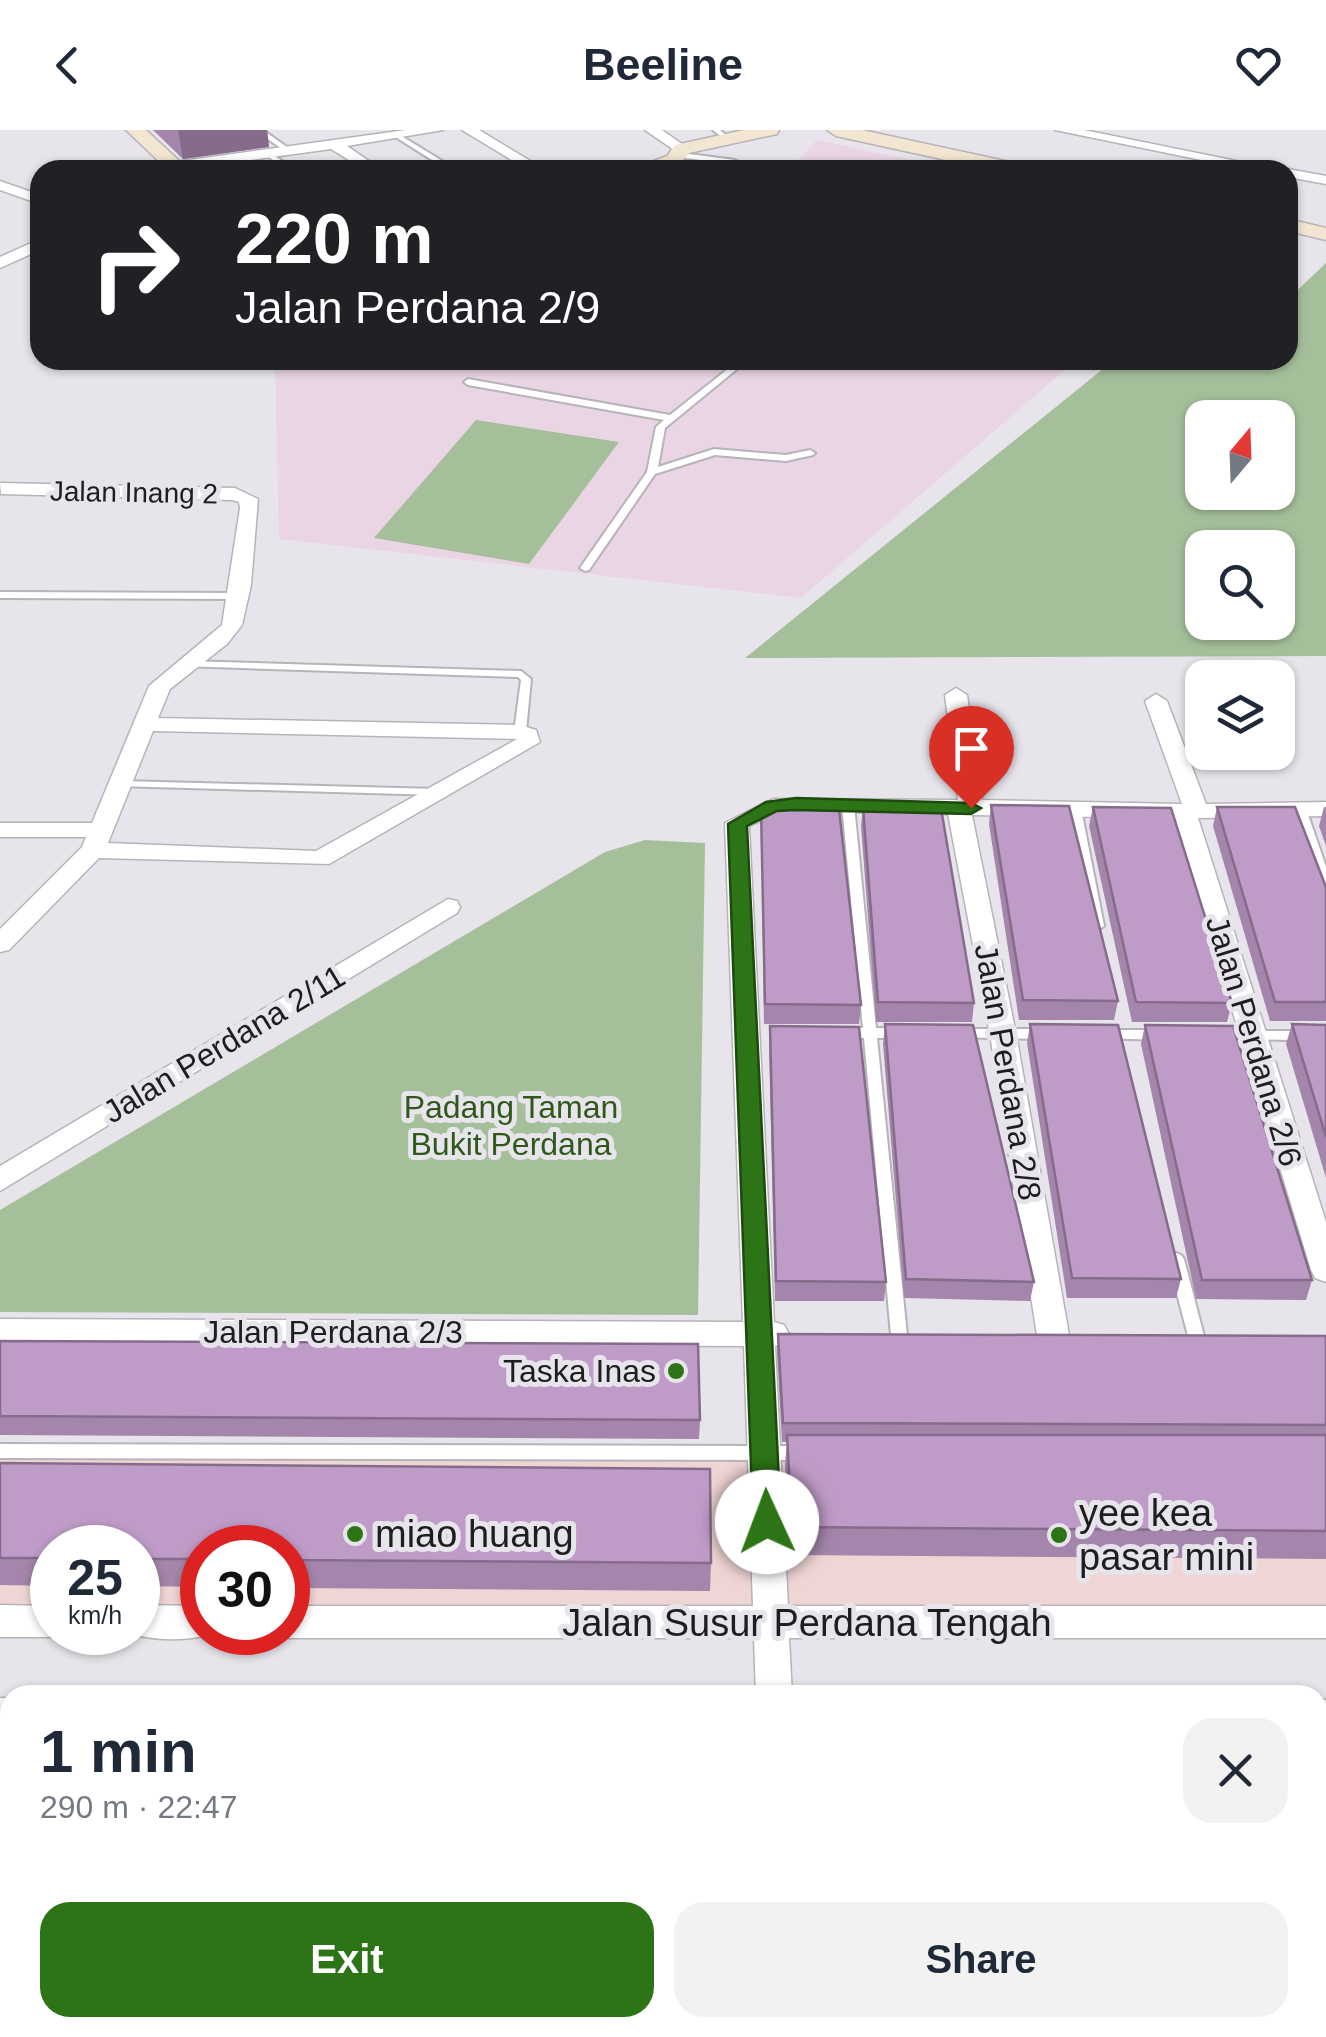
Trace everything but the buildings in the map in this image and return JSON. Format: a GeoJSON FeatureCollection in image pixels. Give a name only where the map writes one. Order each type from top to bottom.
{"type":"FeatureCollection","features":[{"type":"Feature","properties":{"kind":"street"},"geometry":{"type":"LineString","coordinates":[[135,130],[168,160]]}},
{"type":"Feature","properties":{"kind":"street"},"geometry":{"type":"LineString","coordinates":[[238,160],[436,130]]}},
{"type":"Feature","properties":{"kind":"street"},"geometry":{"type":"LineString","coordinates":[[469,130],[521,160]]}},
{"type":"Feature","properties":{"kind":"street"},"geometry":{"type":"LineString","coordinates":[[652,130],[681,152]]}},
{"type":"Feature","properties":{"kind":"street"},"geometry":{"type":"LineString","coordinates":[[665,160],[722,135],[770,130]]}},
{"type":"Feature","properties":{"kind":"street"},"geometry":{"type":"LineString","coordinates":[[836,130],[973,160]]}},
{"type":"Feature","properties":{"kind":"street"},"geometry":{"type":"LineString","coordinates":[[1062,130],[1220,160]]}},
{"type":"Feature","properties":{"kind":"street"},"geometry":{"type":"LineString","coordinates":[[333,144],[359,160]]}},
{"type":"Feature","properties":{"kind":"street"},"geometry":{"type":"LineString","coordinates":[[1298,175],[1326,180]]}},
{"type":"Feature","properties":{"kind":"street"},"geometry":{"type":"LineString","coordinates":[[0,185],[30,196]]}},
{"type":"Feature","properties":{"kind":"street"},"geometry":{"type":"LineString","coordinates":[[1298,227],[1323,230]]}},
{"type":"Feature","properties":{"kind":"street"},"geometry":{"type":"LineString","coordinates":[[0,263],[30,249]]}},
{"type":"Feature","properties":{"kind":"street","name":"Jalan Inang 2"},"geometry":{"type":"LineString","coordinates":[[1,488],[235,494],[248,499],[232,625],[160,686],[97,840]]}},
{"type":"Feature","properties":{"kind":"street","name":"Jalan Perdana 2/8"},"geometry":{"type":"LineString","coordinates":[[956,695],[965,808],[1053,1336]]}},
{"type":"Feature","properties":{"kind":"street","name":"Jalan Perdana 2/6"},"geometry":{"type":"LineString","coordinates":[[1156,700],[1190,810],[1242,1036],[1326,1270]]}},
{"type":"Feature","properties":{"kind":"street"},"geometry":{"type":"LineString","coordinates":[[0,830],[320,859],[529,742],[528,735],[520,732],[144,724]]}},
{"type":"Feature","properties":{"kind":"street"},"geometry":{"type":"LineString","coordinates":[[774,1685],[759,1334],[755,1032],[738,824],[772,806],[1326,809]]}},
{"type":"Feature","properties":{"kind":"street"},"geometry":{"type":"LineString","coordinates":[[0,944],[97,840]]}},
{"type":"Feature","properties":{"kind":"street","name":"Jalan Perdana 2/11"},"geometry":{"type":"LineString","coordinates":[[0,1180],[448,907]]}},
{"type":"Feature","properties":{"kind":"street","name":"Jalan Perdana 2/3"},"geometry":{"type":"LineString","coordinates":[[0,1330],[799,1334]]}},
{"type":"Feature","properties":{"kind":"street"},"geometry":{"type":"LineString","coordinates":[[858,1335],[937,1335]]}},
{"type":"Feature","properties":{"kind":"street"},"geometry":{"type":"LineString","coordinates":[[1014,1335],[1089,1336]]}},
{"type":"Feature","properties":{"kind":"street"},"geometry":{"type":"LineString","coordinates":[[1160,1336],[1233,1336]]}},
{"type":"Feature","properties":{"kind":"street"},"geometry":{"type":"LineString","coordinates":[[0,1621],[30,1621]]}},
{"type":"Feature","properties":{"kind":"street","name":"Jalan Susur Perdana Tengah"},"geometry":{"type":"LineString","coordinates":[[310,1622],[1326,1622]]}},
{"type":"Feature","properties":{"kind":"lane"},"geometry":{"type":"LineString","coordinates":[[258,130],[286,150]]}},
{"type":"Feature","properties":{"kind":"lane"},"geometry":{"type":"LineString","coordinates":[[396,136],[436,160]]}},
{"type":"Feature","properties":{"kind":"lane"},"geometry":{"type":"LineString","coordinates":[[681,152],[724,160]]}},
{"type":"Feature","properties":{"kind":"lane"},"geometry":{"type":"LineString","coordinates":[[268,154],[277,160]]}},
{"type":"Feature","properties":{"kind":"lane"},"geometry":{"type":"LineString","coordinates":[[585,568],[652,472],[661,427],[731,370]]}},
{"type":"Feature","properties":{"kind":"lane"},"geometry":{"type":"LineString","coordinates":[[468,382],[670,418]]}},
{"type":"Feature","properties":{"kind":"lane"},"geometry":{"type":"LineString","coordinates":[[652,472],[714,452],[786,458],[810,454]]}},
{"type":"Feature","properties":{"kind":"lane"},"geometry":{"type":"LineString","coordinates":[[0,595],[237,596]]}},
{"type":"Feature","properties":{"kind":"lane"},"geometry":{"type":"LineString","coordinates":[[180,666],[522,674],[526,680],[520,732]]}},
{"type":"Feature","properties":{"kind":"lane"},"geometry":{"type":"LineString","coordinates":[[121,784],[438,792]]}},
{"type":"Feature","properties":{"kind":"lane"},"geometry":{"type":"LineString","coordinates":[[848,805],[898,1335]]}},
{"type":"Feature","properties":{"kind":"lane"},"geometry":{"type":"LineString","coordinates":[[1076,809],[1101,941]]}},
{"type":"Feature","properties":{"kind":"lane"},"geometry":{"type":"LineString","coordinates":[[1300,809],[1326,885]]}},
{"type":"Feature","properties":{"kind":"lane"},"geometry":{"type":"LineString","coordinates":[[1116,1016],[1124,1054]]}},
{"type":"Feature","properties":{"kind":"lane"},"geometry":{"type":"LineString","coordinates":[[817,1032],[908,1033]]}},
{"type":"Feature","properties":{"kind":"lane"},"geometry":{"type":"LineString","coordinates":[[946,1034],[1061,1034]]}},
{"type":"Feature","properties":{"kind":"lane"},"geometry":{"type":"LineString","coordinates":[[1081,1034],[1176,1035]]}},
{"type":"Feature","properties":{"kind":"lane"},"geometry":{"type":"LineString","coordinates":[[1242,1036],[1326,1036]]}},
{"type":"Feature","properties":{"kind":"lane"},"geometry":{"type":"LineString","coordinates":[[1172,1242],[1196,1336]]}},
{"type":"Feature","properties":{"kind":"lane"},"geometry":{"type":"LineString","coordinates":[[0,1451],[822,1453]]}},
{"type":"Feature","properties":{"kind":"shaded area"},"geometry":{"type":"Polygon","coordinates":[[[817,140],[912,160],[798,160],[817,140]]]}},
{"type":"Feature","properties":{"kind":"shaded area"},"geometry":{"type":"Polygon","coordinates":[[[275,370],[1065,370],[801,598],[279,539],[275,370]]]}},
{"type":"Feature","properties":{"kind":"shaded area"},"geometry":{"type":"Polygon","coordinates":[[[0,1443],[1326,1447],[1326,1635],[754,1639],[310,1635],[310,1525],[180,1525],[180,1634],[160,1634],[160,1525],[30,1525],[30,1633],[0,1633],[0,1443]]]}},
{"type":"Feature","properties":{"kind":"green space"},"geometry":{"type":"Polygon","coordinates":[[[1326,263],[1326,656],[745,658],[1102,370],[1298,370],[1298,290],[1326,263]]]}},
{"type":"Feature","properties":{"kind":"green space"},"geometry":{"type":"Polygon","coordinates":[[[476,420],[619,442],[529,564],[374,538],[476,420]]]}},
{"type":"Feature","properties":{"kind":"green space","name":"Padang Taman Bukit Perdana"},"geometry":{"type":"Polygon","coordinates":[[[645,840],[705,843],[698,1315],[0,1312],[0,1210],[605,852],[645,840]]]}},
{"type":"Feature","properties":{"kind":"place","name":"Taska Inas"},"geometry":{"type":"Point","coordinates":[676,1371]}},
{"type":"Feature","properties":{"kind":"place","name":"miao huang"},"geometry":{"type":"Point","coordinates":[355,1534]}},
{"type":"Feature","properties":{"kind":"place","name":"yee kea pasar mini"},"geometry":{"type":"Point","coordinates":[1059,1535]}},
{"type":"Feature","properties":{"kind":"route"},"geometry":{"type":"LineString","coordinates":[[767,1522],[738,824],[772,806],[796,804],[971,808]]}}]}
